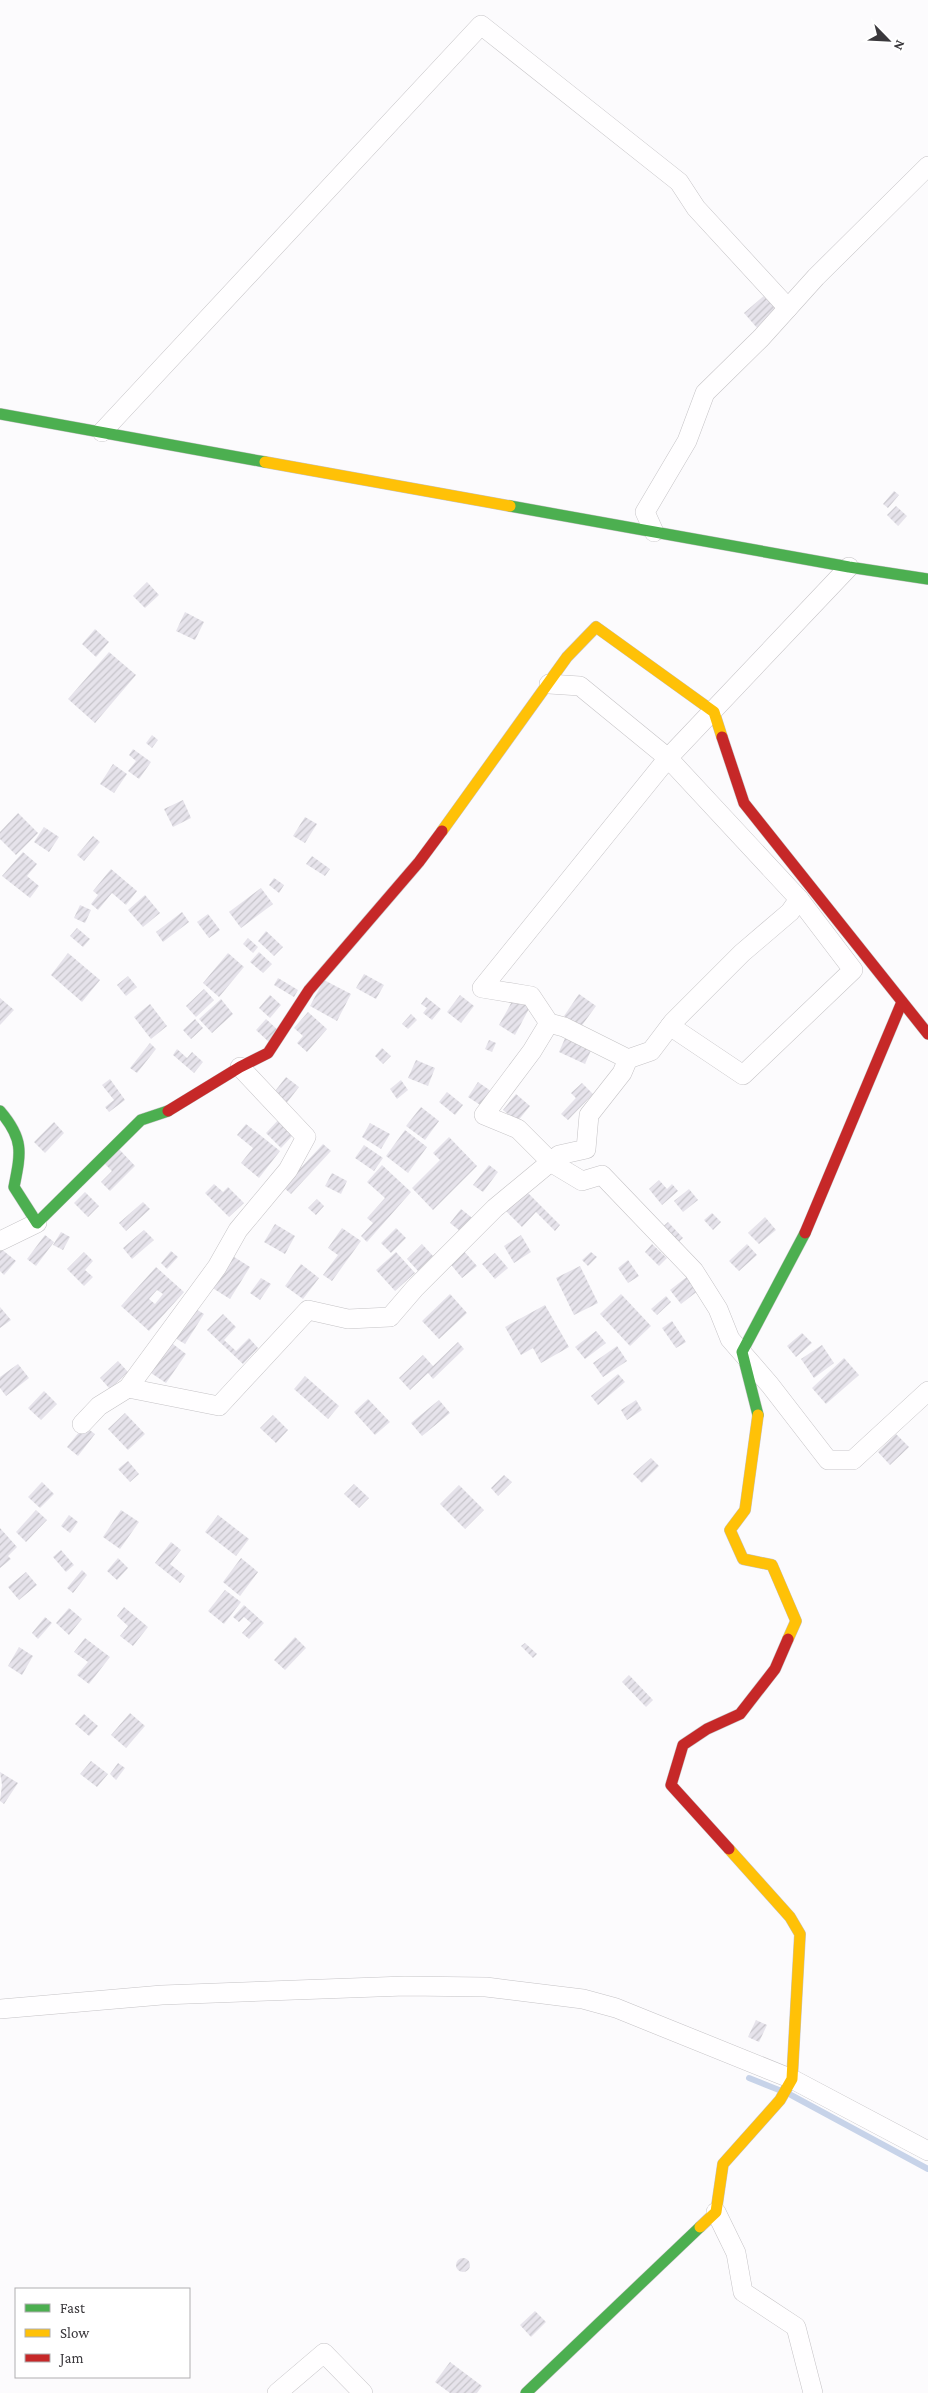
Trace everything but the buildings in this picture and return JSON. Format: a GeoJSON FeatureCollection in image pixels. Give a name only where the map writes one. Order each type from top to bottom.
{"type":"FeatureCollection","features":[{"type":"Feature","properties":{"kind":"street"},"geometry":{"type":"LineString","coordinates":[[102,432],[481,25],[679,182],[696,208],[788,308]]}},
{"type":"Feature","properties":{"kind":"street"},"geometry":{"type":"LineString","coordinates":[[654,532],[645,512],[687,440],[705,393],[788,308],[816,276],[928,166]]}},
{"type":"Feature","properties":{"kind":"street"},"geometry":{"type":"LineString","coordinates":[[0,414],[849,567],[928,579]]}},
{"type":"Feature","properties":{"kind":"street"},"geometry":{"type":"LineString","coordinates":[[799,899],[790,912],[742,953],[670,1026],[651,1051],[628,1059],[549,1022],[531,996],[482,988],[668,758],[714,712],[849,567]]}},
{"type":"Feature","properties":{"kind":"street"},"geometry":{"type":"LineString","coordinates":[[0,1241],[37,1223],[141,1120],[170,1111],[240,1067],[268,1053],[309,990],[419,862],[493,763],[567,657],[596,627],[714,712],[744,803],[928,1034]]}},
{"type":"Feature","properties":{"kind":"street"},"geometry":{"type":"LineString","coordinates":[[549,684],[580,686],[668,758],[799,899],[854,970],[744,1075],[670,1026]]}},
{"type":"Feature","properties":{"kind":"street"},"geometry":{"type":"LineString","coordinates":[[813,2393],[796,2327],[743,2292],[736,2253],[716,2212],[723,2164],[780,2100],[790,2082],[800,1934],[790,1917],[671,1785],[683,1745],[707,1729],[740,1714],[775,1669],[796,1621],[772,1565],[743,1559],[730,1530],[745,1510],[758,1415],[742,1352],[806,1230],[902,1002]]}},
{"type":"Feature","properties":{"kind":"street"},"geometry":{"type":"LineString","coordinates":[[549,1022],[532,1051],[484,1115],[518,1129],[552,1163],[582,1181],[602,1174],[694,1271],[718,1309],[730,1339],[770,1385],[828,1460],[853,1460],[928,1391]]}},
{"type":"Feature","properties":{"kind":"street"},"geometry":{"type":"LineString","coordinates":[[128,1388],[219,1406],[308,1310],[348,1319],[390,1317],[415,1288],[495,1208],[552,1163],[559,1155],[586,1149],[589,1115],[622,1073],[628,1059]]}},
{"type":"Feature","properties":{"kind":"street"},"geometry":{"type":"LineString","coordinates":[[82,1424],[99,1406],[128,1388],[217,1267],[238,1230],[288,1170],[306,1137],[240,1067]]}},
{"type":"Feature","properties":{"kind":"street"},"geometry":{"type":"LineString","coordinates":[[0,1111],[16,1128],[22,1148],[14,1187],[37,1223]]}},
{"type":"Feature","properties":{"kind":"street"},"geometry":{"type":"LineString","coordinates":[[0,2009],[162,1995],[405,1986],[486,1987],[582,2000],[616,2008],[790,2082],[928,2151]]}},
{"type":"Feature","properties":{"kind":"street"},"geometry":{"type":"LineString","coordinates":[[526,2393],[716,2212]]}},
{"type":"Feature","properties":{"kind":"street"},"geometry":{"type":"LineString","coordinates":[[277,2393],[324,2353],[363,2393]]}},
{"type":"Feature","properties":{"kind":"waterway"},"geometry":{"type":"LineString","coordinates":[[749,2078],[779,2090]]}},
{"type":"Feature","properties":{"kind":"waterway"},"geometry":{"type":"LineString","coordinates":[[791,2095],[928,2169]]}},
{"type":"Feature","properties":{"kind":"traffic: fast"},"geometry":{"type":"LineString","coordinates":[[0,414],[265,462]]}},
{"type":"Feature","properties":{"kind":"traffic: fast"},"geometry":{"type":"LineString","coordinates":[[510,506],[849,567],[928,579]]}},
{"type":"Feature","properties":{"kind":"traffic: fast"},"geometry":{"type":"LineString","coordinates":[[0,1111],[13,1130],[19,1146],[14,1187],[37,1223],[141,1120],[168,1111]]}},
{"type":"Feature","properties":{"kind":"traffic: fast"},"geometry":{"type":"LineString","coordinates":[[758,1415],[742,1352],[805,1233]]}},
{"type":"Feature","properties":{"kind":"traffic: fast"},"geometry":{"type":"LineString","coordinates":[[526,2393],[700,2227]]}},
{"type":"Feature","properties":{"kind":"traffic: slow"},"geometry":{"type":"LineString","coordinates":[[265,462],[510,506]]}},
{"type":"Feature","properties":{"kind":"traffic: slow"},"geometry":{"type":"LineString","coordinates":[[442,831],[567,657],[596,627],[714,712],[722,737]]}},
{"type":"Feature","properties":{"kind":"traffic: slow"},"geometry":{"type":"LineString","coordinates":[[758,1415],[745,1510],[730,1530],[743,1559],[772,1565],[796,1621],[788,1639]]}},
{"type":"Feature","properties":{"kind":"traffic: slow"},"geometry":{"type":"LineString","coordinates":[[700,2227],[716,2212],[723,2164],[780,2100],[792,2079],[800,1934],[790,1917],[729,1849]]}},
{"type":"Feature","properties":{"kind":"traffic: jam"},"geometry":{"type":"LineString","coordinates":[[722,737],[744,803],[928,1034]]}},
{"type":"Feature","properties":{"kind":"traffic: jam"},"geometry":{"type":"LineString","coordinates":[[168,1111],[240,1067],[268,1053],[309,990],[419,862],[442,831]]}},
{"type":"Feature","properties":{"kind":"traffic: jam"},"geometry":{"type":"LineString","coordinates":[[805,1233],[902,1002]]}},
{"type":"Feature","properties":{"kind":"traffic: jam"},"geometry":{"type":"LineString","coordinates":[[729,1849],[671,1785],[683,1745],[707,1729],[740,1714],[775,1669],[788,1639]]}}]}
